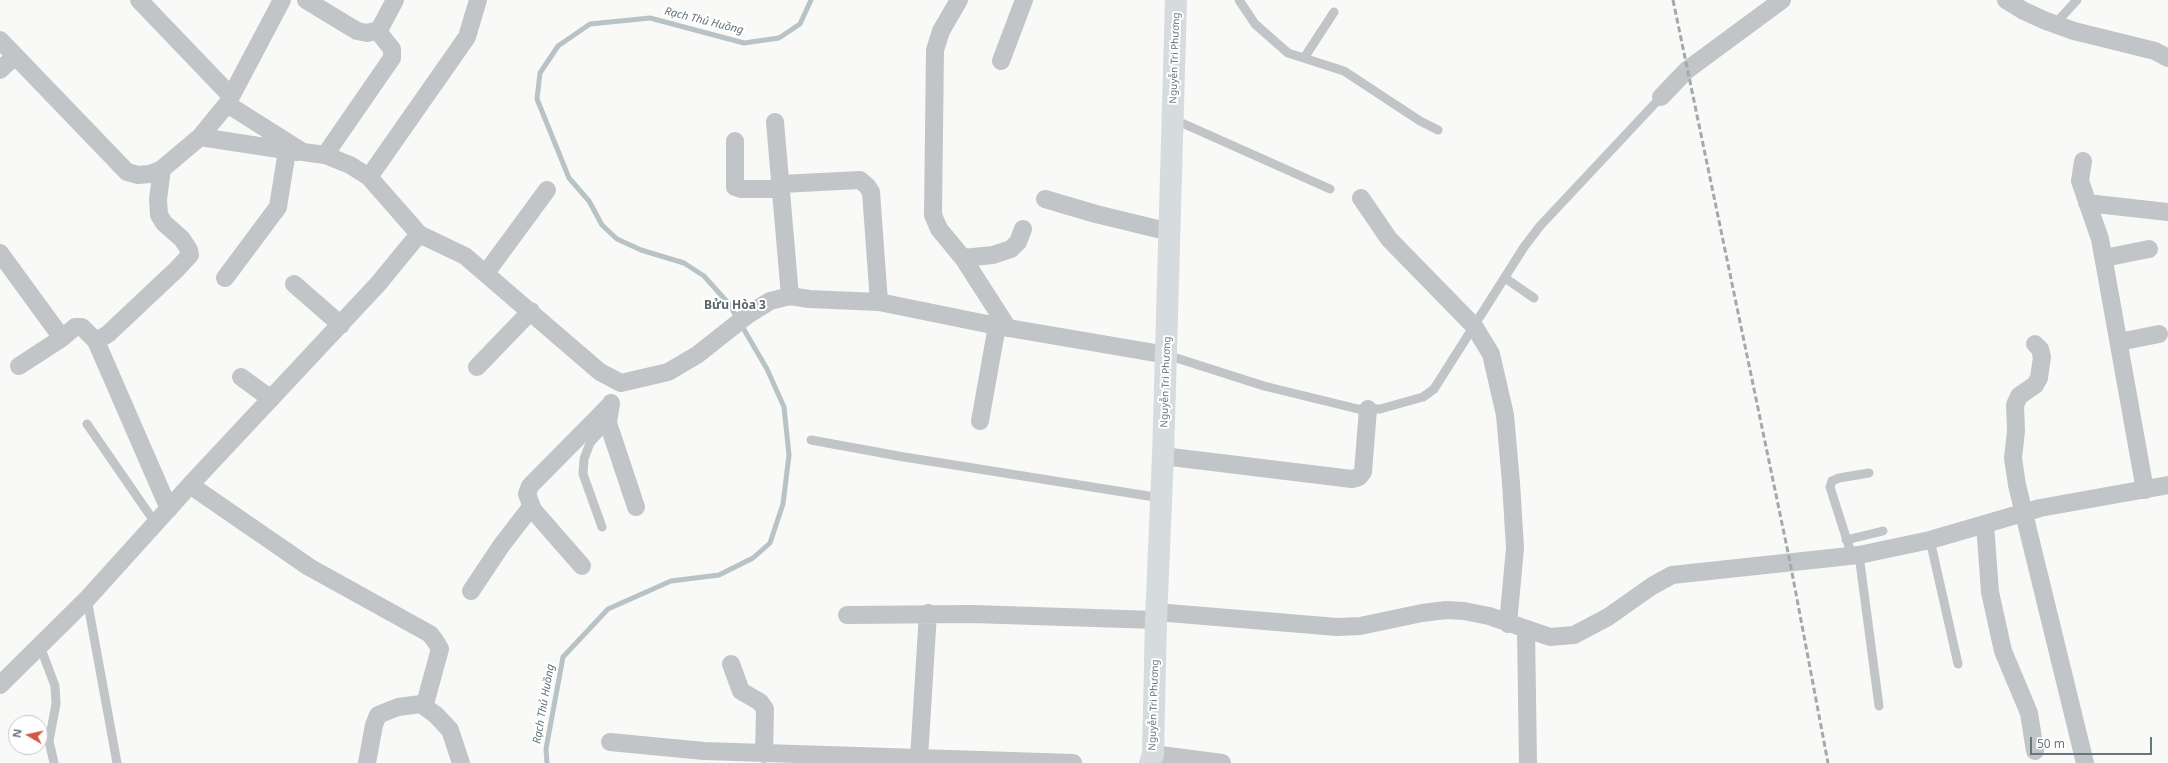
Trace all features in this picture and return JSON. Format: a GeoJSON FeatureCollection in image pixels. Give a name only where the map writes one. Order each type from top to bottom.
{"type":"FeatureCollection","features":[{"type":"Feature","properties":{"kind":"main road","name":"Nguyễn Tri Phương"},"geometry":{"type":"LineString","coordinates":[[1151,759],[1167,356],[1176,0]]}},
{"type":"Feature","properties":{"kind":"street"},"geometry":{"type":"LineString","coordinates":[[0,40],[127,172],[138,175],[150,174],[162,169],[200,137],[229,100],[282,0]]}},
{"type":"Feature","properties":{"kind":"street"},"geometry":{"type":"LineString","coordinates":[[306,0],[357,31],[367,33],[379,30],[395,0]]}},
{"type":"Feature","properties":{"kind":"street"},"geometry":{"type":"LineString","coordinates":[[369,177],[467,38],[478,0]]}},
{"type":"Feature","properties":{"kind":"street"},"geometry":{"type":"LineString","coordinates":[[959,0],[941,31],[935,50],[933,215],[939,229],[963,258],[1002,327],[980,421]]}},
{"type":"Feature","properties":{"kind":"street"},"geometry":{"type":"LineString","coordinates":[[1001,61],[1024,0]]}},
{"type":"Feature","properties":{"kind":"street"},"geometry":{"type":"LineString","coordinates":[[1661,97],[1687,70],[1782,0]]}},
{"type":"Feature","properties":{"kind":"street"},"geometry":{"type":"LineString","coordinates":[[2006,0],[2024,11],[2055,24],[2140,47],[2168,58]]}},
{"type":"Feature","properties":{"kind":"street"},"geometry":{"type":"LineString","coordinates":[[142,1],[229,100],[295,152]]}},
{"type":"Feature","properties":{"kind":"street"},"geometry":{"type":"LineString","coordinates":[[325,155],[392,58],[392,49],[380,34],[379,30]]}},
{"type":"Feature","properties":{"kind":"street"},"geometry":{"type":"LineString","coordinates":[[0,70],[14,56]]}},
{"type":"Feature","properties":{"kind":"street"},"geometry":{"type":"LineString","coordinates":[[775,122],[782,186],[790,296]]}},
{"type":"Feature","properties":{"kind":"street"},"geometry":{"type":"LineString","coordinates":[[200,137],[295,152],[325,155],[350,164],[369,177],[419,234],[465,256],[600,372],[621,383],[668,372],[697,355],[748,314],[770,301],[790,296],[809,299],[879,302],[1002,327],[1167,356]]}},
{"type":"Feature","properties":{"kind":"street"},"geometry":{"type":"LineString","coordinates":[[735,142],[735,187],[740,189],[860,180],[867,186],[871,192],[879,302]]}},
{"type":"Feature","properties":{"kind":"street"},"geometry":{"type":"LineString","coordinates":[[225,278],[278,207],[295,152]]}},
{"type":"Feature","properties":{"kind":"street"},"geometry":{"type":"LineString","coordinates":[[2083,162],[2080,181],[2100,239],[2104,258],[2145,490]]}},
{"type":"Feature","properties":{"kind":"street"},"geometry":{"type":"LineString","coordinates":[[96,341],[108,334],[190,255],[185,243],[164,223],[158,215],[158,199],[162,169]]}},
{"type":"Feature","properties":{"kind":"street"},"geometry":{"type":"LineString","coordinates":[[486,273],[547,190]]}},
{"type":"Feature","properties":{"kind":"street"},"geometry":{"type":"LineString","coordinates":[[1361,198],[1389,239],[1474,326],[1491,354],[1505,415],[1515,548],[1508,624]]}},
{"type":"Feature","properties":{"kind":"street"},"geometry":{"type":"LineString","coordinates":[[1045,199],[1096,214],[1170,232]]}},
{"type":"Feature","properties":{"kind":"street"},"geometry":{"type":"LineString","coordinates":[[2087,203],[2168,212]]}},
{"type":"Feature","properties":{"kind":"street"},"geometry":{"type":"LineString","coordinates":[[963,258],[993,255],[1011,250],[1018,242],[1023,229]]}},
{"type":"Feature","properties":{"kind":"street"},"geometry":{"type":"LineString","coordinates":[[0,685],[87,600],[190,485],[341,325],[378,284],[419,234]]}},
{"type":"Feature","properties":{"kind":"street"},"geometry":{"type":"LineString","coordinates":[[2104,258],[2149,249]]}},
{"type":"Feature","properties":{"kind":"street"},"geometry":{"type":"LineString","coordinates":[[0,252],[62,338]]}},
{"type":"Feature","properties":{"kind":"street"},"geometry":{"type":"LineString","coordinates":[[294,284],[341,325]]}},
{"type":"Feature","properties":{"kind":"street"},"geometry":{"type":"LineString","coordinates":[[477,367],[530,311]]}},
{"type":"Feature","properties":{"kind":"street"},"geometry":{"type":"LineString","coordinates":[[19,366],[62,338],[75,327],[82,327],[96,341],[168,509]]}},
{"type":"Feature","properties":{"kind":"street"},"geometry":{"type":"LineString","coordinates":[[2119,342],[2159,334]]}},
{"type":"Feature","properties":{"kind":"street"},"geometry":{"type":"LineString","coordinates":[[2035,344],[2040,349],[2042,357],[2039,378],[2035,385],[2019,396],[2015,405],[2016,431],[2013,458],[2018,485],[2026,512],[2085,763]]}},
{"type":"Feature","properties":{"kind":"street"},"geometry":{"type":"LineString","coordinates":[[241,377],[271,399]]}},
{"type":"Feature","properties":{"kind":"street"},"geometry":{"type":"LineString","coordinates":[[582,566],[531,507],[527,494],[530,486],[592,425],[608,415],[621,383]]}},
{"type":"Feature","properties":{"kind":"street"},"geometry":{"type":"LineString","coordinates":[[1163,456],[1352,479],[1359,477],[1363,472],[1368,409]]}},
{"type":"Feature","properties":{"kind":"street"},"geometry":{"type":"LineString","coordinates":[[608,415],[636,507]]}},
{"type":"Feature","properties":{"kind":"street"},"geometry":{"type":"LineString","coordinates":[[190,485],[309,566],[430,634],[440,649],[426,700],[421,704],[398,707],[378,716],[374,725],[367,763]]}},
{"type":"Feature","properties":{"kind":"street"},"geometry":{"type":"LineString","coordinates":[[847,615],[928,613],[1156,616],[1360,626],[1422,613],[1446,610],[1464,611],[1483,615],[1550,637],[1574,635],[1608,617],[1652,586],[1672,575],[1930,540],[2026,512],[2168,485]]}},
{"type":"Feature","properties":{"kind":"street"},"geometry":{"type":"LineString","coordinates":[[471,592],[501,546],[531,507]]}},
{"type":"Feature","properties":{"kind":"street"},"geometry":{"type":"LineString","coordinates":[[1985,524],[1990,592],[2003,652],[2029,713],[2036,751]]}},
{"type":"Feature","properties":{"kind":"street"},"geometry":{"type":"LineString","coordinates":[[919,758],[928,613]]}},
{"type":"Feature","properties":{"kind":"street"},"geometry":{"type":"LineString","coordinates":[[1526,629],[1528,763]]}},
{"type":"Feature","properties":{"kind":"street"},"geometry":{"type":"LineString","coordinates":[[731,664],[741,691],[760,702],[765,708],[764,754]]}},
{"type":"Feature","properties":{"kind":"street"},"geometry":{"type":"LineString","coordinates":[[421,704],[436,715],[450,730],[461,763]]}},
{"type":"Feature","properties":{"kind":"street"},"geometry":{"type":"LineString","coordinates":[[610,742],[704,757],[764,754],[1074,763]]}},
{"type":"Feature","properties":{"kind":"street"},"geometry":{"type":"LineString","coordinates":[[1151,759],[1222,763]]}},
{"type":"Feature","properties":{"kind":"lane"},"geometry":{"type":"LineString","coordinates":[[1238,0],[1255,24],[1269,38],[1288,53],[1344,71],[1420,121],[1438,130]]}},
{"type":"Feature","properties":{"kind":"lane"},"geometry":{"type":"LineString","coordinates":[[2055,24],[2076,0]]}},
{"type":"Feature","properties":{"kind":"lane"},"geometry":{"type":"LineString","coordinates":[[1304,58],[1334,12]]}},
{"type":"Feature","properties":{"kind":"lane"},"geometry":{"type":"LineString","coordinates":[[1167,356],[1272,388],[1339,406],[1380,410],[1423,397],[1434,389],[1540,226],[1661,97]]}},
{"type":"Feature","properties":{"kind":"lane"},"geometry":{"type":"LineString","coordinates":[[1173,119],[1330,189]]}},
{"type":"Feature","properties":{"kind":"lane"},"geometry":{"type":"LineString","coordinates":[[1505,278],[1534,298]]}},
{"type":"Feature","properties":{"kind":"lane"},"geometry":{"type":"LineString","coordinates":[[602,527],[583,474],[584,459],[590,443],[608,415]]}},
{"type":"Feature","properties":{"kind":"lane"},"geometry":{"type":"LineString","coordinates":[[87,424],[156,524]]}},
{"type":"Feature","properties":{"kind":"lane"},"geometry":{"type":"LineString","coordinates":[[811,440],[912,458],[1161,498]]}},
{"type":"Feature","properties":{"kind":"lane"},"geometry":{"type":"LineString","coordinates":[[1869,473],[1839,478],[1832,481],[1830,487],[1852,550],[1879,706]]}},
{"type":"Feature","properties":{"kind":"lane"},"geometry":{"type":"LineString","coordinates":[[1852,550],[1882,532]]}},
{"type":"Feature","properties":{"kind":"lane"},"geometry":{"type":"LineString","coordinates":[[1930,540],[1958,664]]}},
{"type":"Feature","properties":{"kind":"lane"},"geometry":{"type":"LineString","coordinates":[[87,600],[117,763]]}},
{"type":"Feature","properties":{"kind":"lane"},"geometry":{"type":"LineString","coordinates":[[40,646],[55,686],[56,704],[49,741],[54,763]]}},
{"type":"Feature","properties":{"kind":"waterway","name":"Rạch Thủ Huồng"},"geometry":{"type":"LineString","coordinates":[[547,763],[546,749],[563,657],[608,609],[671,581],[719,575],[753,558],[770,543],[783,504],[789,455],[784,407],[767,369],[729,304],[704,276],[684,263],[641,250],[617,239],[602,225],[589,201],[569,178],[537,99],[540,73],[558,46],[590,24],[650,18],[744,43],[779,38],[800,24],[811,0]]}},
{"type":"Feature","properties":{"kind":"railway"},"geometry":{"type":"LineString","coordinates":[[1673,0],[1790,562],[1828,763]]}},
{"type":"Feature","properties":{"kind":"district","name":"Bửu Hòa 3"},"geometry":{"type":"Point","coordinates":[735,306]}}]}
